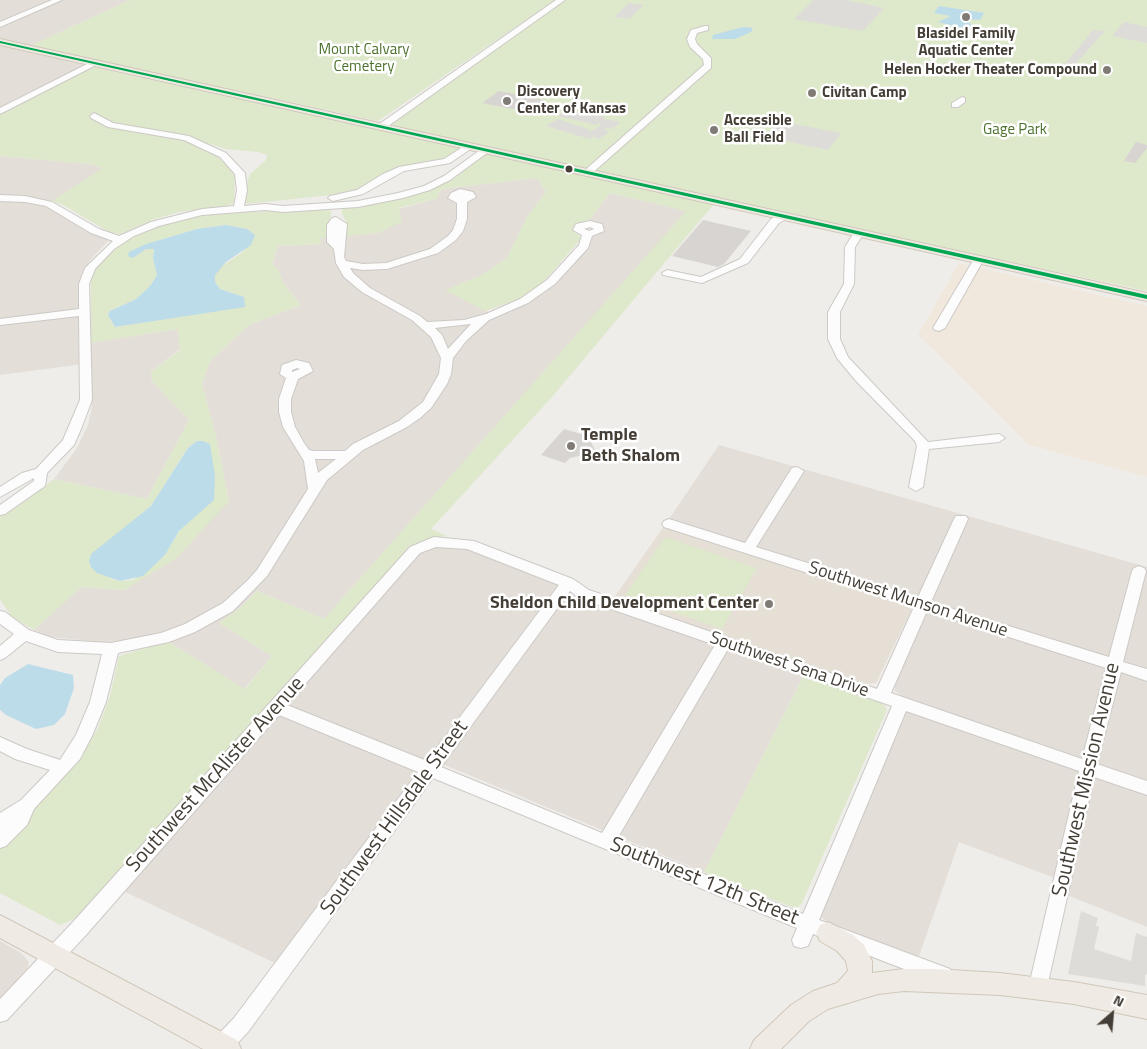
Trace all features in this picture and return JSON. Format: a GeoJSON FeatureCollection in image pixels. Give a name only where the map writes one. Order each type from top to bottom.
{"type":"FeatureCollection","features":[{"type":"Feature","properties":{"kind":"main road"},"geometry":{"type":"LineString","coordinates":[[1,43],[1147,297]]}},
{"type":"Feature","properties":{"kind":"main road"},"geometry":{"type":"LineString","coordinates":[[0,926],[222,1048]]}},
{"type":"Feature","properties":{"kind":"main road"},"geometry":{"type":"LineString","coordinates":[[812,932],[845,943],[860,961],[861,968],[858,976],[846,991]]}},
{"type":"Feature","properties":{"kind":"main road"},"geometry":{"type":"LineString","coordinates":[[763,1049],[800,1013],[822,999],[846,991],[878,983],[904,980],[968,982]]}},
{"type":"Feature","properties":{"kind":"main road","name":"Southwest 12th Street"},"geometry":{"type":"LineString","coordinates":[[968,982],[1074,993],[1147,1006]]}},
{"type":"Feature","properties":{"kind":"street"},"geometry":{"type":"LineString","coordinates":[[0,25],[58,0]]}},
{"type":"Feature","properties":{"kind":"street"},"geometry":{"type":"LineString","coordinates":[[380,126],[561,0]]}},
{"type":"Feature","properties":{"kind":"street"},"geometry":{"type":"LineString","coordinates":[[587,173],[708,66],[707,58],[693,45],[691,38],[694,32],[705,28]]}},
{"type":"Feature","properties":{"kind":"street"},"geometry":{"type":"LineString","coordinates":[[0,111],[96,63]]}},
{"type":"Feature","properties":{"kind":"street"},"geometry":{"type":"LineString","coordinates":[[94,116],[111,125],[186,138],[223,155],[240,173],[242,190],[239,209]]}},
{"type":"Feature","properties":{"kind":"street"},"geometry":{"type":"LineString","coordinates":[[336,202],[360,192],[386,176],[402,169],[447,161],[469,146]]}},
{"type":"Feature","properties":{"kind":"street"},"geometry":{"type":"LineString","coordinates":[[0,493],[27,476],[41,472],[69,442],[82,414],[86,400],[84,312],[86,276],[103,252],[120,240],[155,224],[202,212],[266,207],[283,209],[336,202],[372,202],[427,188],[455,174],[486,150]]}},
{"type":"Feature","properties":{"kind":"street"},"geometry":{"type":"LineString","coordinates":[[0,198],[25,199],[49,204],[95,231],[120,240]]}},
{"type":"Feature","properties":{"kind":"street"},"geometry":{"type":"LineString","coordinates":[[341,263],[363,267],[387,266],[427,254],[452,238],[461,225],[462,201]]}},
{"type":"Feature","properties":{"kind":"street"},"geometry":{"type":"LineString","coordinates":[[0,616],[24,634],[58,646],[111,649],[164,638],[190,628],[228,607],[253,584],[262,573],[322,477],[347,456],[403,424],[426,405],[441,384],[445,374],[447,358],[439,340],[427,326],[370,283],[348,275],[341,263],[339,248],[332,242],[331,233],[332,224],[336,220],[336,202]]}},
{"type":"Feature","properties":{"kind":"street"},"geometry":{"type":"LineString","coordinates":[[667,273],[702,280],[744,261],[775,221],[784,216]]}},
{"type":"Feature","properties":{"kind":"street"},"geometry":{"type":"LineString","coordinates":[[859,233],[850,247],[849,284],[834,312],[834,339],[844,358],[860,378],[921,440],[923,446],[916,487]]}},
{"type":"Feature","properties":{"kind":"street"},"geometry":{"type":"LineString","coordinates":[[427,326],[451,325],[490,316],[524,301],[542,290],[584,246],[588,234]]}},
{"type":"Feature","properties":{"kind":"street"},"geometry":{"type":"LineString","coordinates":[[939,328],[979,259]]}},
{"type":"Feature","properties":{"kind":"street"},"geometry":{"type":"LineString","coordinates":[[370,283],[387,266]]}},
{"type":"Feature","properties":{"kind":"street"},"geometry":{"type":"LineString","coordinates":[[0,322],[84,312]]}},
{"type":"Feature","properties":{"kind":"street"},"geometry":{"type":"LineString","coordinates":[[447,358],[462,339],[490,316]]}},
{"type":"Feature","properties":{"kind":"street"},"geometry":{"type":"LineString","coordinates":[[293,376],[285,399],[285,412],[289,427],[310,461],[314,489]]}},
{"type":"Feature","properties":{"kind":"street"},"geometry":{"type":"LineString","coordinates":[[923,446],[999,438]]}},
{"type":"Feature","properties":{"kind":"street"},"geometry":{"type":"LineString","coordinates":[[305,453],[322,456],[347,456]]}},
{"type":"Feature","properties":{"kind":"street"},"geometry":{"type":"LineString","coordinates":[[748,549],[797,471]]}},
{"type":"Feature","properties":{"kind":"street"},"geometry":{"type":"LineString","coordinates":[[0,511],[40,483],[41,472]]}},
{"type":"Feature","properties":{"kind":"street"},"geometry":{"type":"LineString","coordinates":[[881,697],[961,519]]}},
{"type":"Feature","properties":{"kind":"street","name":"Southwest Munson Avenue"},"geometry":{"type":"LineString","coordinates":[[669,524],[1147,675]]}},
{"type":"Feature","properties":{"kind":"street","name":"Southwest Sena Drive"},"geometry":{"type":"LineString","coordinates":[[434,542],[469,544],[568,584],[584,594],[1147,788]]}},
{"type":"Feature","properties":{"kind":"street","name":"Southwest McAlister Avenue"},"geometry":{"type":"LineString","coordinates":[[0,1013],[54,956],[414,550],[434,542]]}},
{"type":"Feature","properties":{"kind":"street","name":"Southwest Mission Avenue"},"geometry":{"type":"LineString","coordinates":[[1038,990],[1088,768],[1139,570]]}},
{"type":"Feature","properties":{"kind":"street","name":"Southwest Hillsdale Street"},"geometry":{"type":"LineString","coordinates":[[222,1048],[242,1025],[568,584]]}},
{"type":"Feature","properties":{"kind":"street"},"geometry":{"type":"LineString","coordinates":[[0,654],[24,634]]}},
{"type":"Feature","properties":{"kind":"street"},"geometry":{"type":"LineString","coordinates":[[606,842],[724,643]]}},
{"type":"Feature","properties":{"kind":"street"},"geometry":{"type":"LineString","coordinates":[[0,841],[20,820],[28,805],[63,768],[84,736],[102,687],[111,649]]}},
{"type":"Feature","properties":{"kind":"street"},"geometry":{"type":"LineString","coordinates":[[812,932],[901,703]]}},
{"type":"Feature","properties":{"kind":"street","name":"Southwest 12th Street"},"geometry":{"type":"LineString","coordinates":[[276,707],[606,842],[812,932],[862,944],[939,974],[968,982]]}},
{"type":"Feature","properties":{"kind":"street"},"geometry":{"type":"LineString","coordinates":[[0,743],[21,754],[63,768]]}},
{"type":"Feature","properties":{"kind":"street"},"geometry":{"type":"LineString","coordinates":[[0,824],[9,816],[28,805]]}},
{"type":"Feature","properties":{"kind":"shaded area"},"geometry":{"type":"Polygon","coordinates":[[[0,0],[130,0],[30,46],[0,39],[0,0]]]}},
{"type":"Feature","properties":{"kind":"shaded area"},"geometry":{"type":"Polygon","coordinates":[[[813,0],[846,0],[884,8],[863,31],[794,19],[813,0]]]}},
{"type":"Feature","properties":{"kind":"shaded area"},"geometry":{"type":"Polygon","coordinates":[[[629,3],[644,5],[629,19],[614,17],[629,3]]]}},
{"type":"Feature","properties":{"kind":"shaded area"},"geometry":{"type":"Polygon","coordinates":[[[1124,22],[1147,27],[1147,43],[1112,36],[1124,22]]]}},
{"type":"Feature","properties":{"kind":"shaded area"},"geometry":{"type":"Polygon","coordinates":[[[1093,30],[1105,31],[1071,69],[1061,69],[1093,30]]]}},
{"type":"Feature","properties":{"kind":"shaded area"},"geometry":{"type":"Polygon","coordinates":[[[0,45],[85,65],[86,66],[0,109],[0,45]]]}},
{"type":"Feature","properties":{"kind":"shaded area"},"geometry":{"type":"Polygon","coordinates":[[[567,109],[620,122],[613,129],[608,128],[604,130],[609,132],[599,139],[594,137],[590,139],[546,126],[558,119],[591,130],[589,132],[591,132],[602,124],[596,125],[558,116],[567,109]]]}},
{"type":"Feature","properties":{"kind":"shaded area"},"geometry":{"type":"Polygon","coordinates":[[[779,121],[840,134],[828,150],[766,137],[779,121]]]}},
{"type":"Feature","properties":{"kind":"shaded area"},"geometry":{"type":"Polygon","coordinates":[[[0,156],[90,164],[104,168],[44,206],[109,240],[90,260],[81,275],[78,345],[178,329],[180,349],[151,372],[152,381],[189,420],[147,499],[54,479],[77,448],[88,425],[92,407],[91,363],[0,375],[0,156]]]}},
{"type":"Feature","properties":{"kind":"shaded area"},"geometry":{"type":"Polygon","coordinates":[[[537,178],[546,192],[527,217],[507,258],[482,275],[446,290],[498,317],[528,302],[581,255],[593,237],[599,234],[603,227],[600,223],[589,220],[610,193],[687,211],[324,619],[257,591],[241,607],[219,623],[272,656],[244,689],[156,634],[125,641],[99,642],[51,637],[34,630],[81,587],[125,590],[229,501],[216,436],[202,384],[210,361],[249,325],[301,305],[283,283],[278,269],[272,265],[278,246],[321,244],[320,238],[379,233],[399,209],[438,198],[438,194],[442,189],[537,178]]]}},
{"type":"Feature","properties":{"kind":"shaded area"},"geometry":{"type":"Polygon","coordinates":[[[959,263],[1147,306],[1147,477],[1029,445],[918,335],[959,263]]]}},
{"type":"Feature","properties":{"kind":"shaded area"},"geometry":{"type":"Polygon","coordinates":[[[719,445],[1147,567],[1147,780],[903,697],[895,691],[895,684],[932,601],[669,519],[719,445]]]}},
{"type":"Feature","properties":{"kind":"shaded area","name":"Sheldon Child Development Center"},"geometry":{"type":"Polygon","coordinates":[[[664,526],[911,606],[911,611],[876,683],[867,684],[613,599],[664,526]]]}},
{"type":"Feature","properties":{"kind":"shaded area"},"geometry":{"type":"Polygon","coordinates":[[[453,542],[804,675],[704,872],[430,759],[277,964],[121,890],[418,552],[453,542]]]}},
{"type":"Feature","properties":{"kind":"shaded area"},"geometry":{"type":"Polygon","coordinates":[[[908,710],[1147,791],[1147,927],[1052,889],[1055,878],[959,842],[918,959],[830,924],[821,917],[904,714],[908,710]]]}},
{"type":"Feature","properties":{"kind":"shaded area"},"geometry":{"type":"Polygon","coordinates":[[[1081,911],[1098,918],[1096,926],[1099,927],[1094,949],[1131,961],[1136,933],[1147,937],[1147,974],[1145,975],[1145,986],[1068,974],[1081,911]]]}},
{"type":"Feature","properties":{"kind":"shaded area"},"geometry":{"type":"Polygon","coordinates":[[[0,941],[21,953],[29,962],[27,970],[0,1000],[0,941]]]}},
{"type":"Feature","properties":{"kind":"green space","name":"Mount Calvary Cemetery"},"geometry":{"type":"Polygon","coordinates":[[[130,0],[555,0],[378,121],[30,46],[130,0]]]}},
{"type":"Feature","properties":{"kind":"green space","name":"Gage Park"},"geometry":{"type":"Polygon","coordinates":[[[565,0],[1147,0],[1147,291],[685,192],[398,128],[392,124],[565,0]]]}},
{"type":"Feature","properties":{"kind":"green space"},"geometry":{"type":"Polygon","coordinates":[[[93,67],[459,147],[461,149],[451,158],[411,165],[360,189],[342,194],[245,204],[248,179],[251,173],[266,160],[267,155],[258,152],[225,149],[211,144],[202,148],[215,155],[227,165],[235,177],[234,203],[226,206],[179,212],[152,220],[120,234],[109,232],[63,205],[52,201],[103,168],[90,164],[0,156],[0,114],[93,67]]]}},
{"type":"Feature","properties":{"kind":"green space"},"geometry":{"type":"Polygon","coordinates":[[[488,154],[714,204],[552,397],[431,529],[447,536],[430,538],[412,547],[88,908],[72,920],[60,925],[0,893],[0,846],[33,807],[82,755],[98,728],[110,696],[119,656],[167,641],[245,689],[272,656],[219,623],[241,607],[257,591],[324,619],[686,211],[610,193],[589,220],[575,223],[573,230],[581,237],[580,240],[539,287],[516,300],[485,311],[445,290],[482,275],[507,258],[527,217],[546,192],[537,178],[442,189],[438,193],[438,198],[399,208],[402,222],[378,233],[346,236],[346,221],[342,214],[342,209],[390,201],[442,184],[454,178],[483,155],[488,154]]]}},
{"type":"Feature","properties":{"kind":"green space"},"geometry":{"type":"Polygon","coordinates":[[[321,209],[331,211],[329,238],[320,238],[321,244],[278,246],[272,264],[278,269],[283,283],[301,305],[249,325],[210,361],[202,384],[216,436],[229,501],[177,558],[124,590],[81,587],[34,630],[11,616],[0,599],[0,516],[21,504],[54,479],[147,499],[189,420],[152,381],[151,372],[180,350],[178,329],[91,343],[91,279],[95,267],[122,242],[169,223],[212,214],[321,209]],[[226,225],[197,229],[146,244],[133,258],[146,249],[154,249],[153,258],[157,275],[150,286],[136,299],[110,311],[108,315],[115,327],[169,318],[244,297],[220,289],[215,282],[215,275],[218,269],[244,251],[247,229],[226,225]],[[197,441],[188,448],[151,506],[138,518],[111,579],[120,581],[133,580],[165,555],[179,531],[187,523],[203,441],[197,441]]]}},
{"type":"Feature","properties":{"kind":"green space"},"geometry":{"type":"Polygon","coordinates":[[[665,537],[757,568],[722,629],[625,595],[665,537]]]}},
{"type":"Feature","properties":{"kind":"green space"},"geometry":{"type":"Polygon","coordinates":[[[804,675],[882,702],[887,710],[802,903],[797,908],[704,872],[804,675]]]}},
{"type":"Feature","properties":{"kind":"water","name":"Blasidel Family Aquatic Center"},"geometry":{"type":"Polygon","coordinates":[[[939,6],[984,13],[980,20],[968,19],[967,21],[973,26],[970,28],[961,28],[938,22],[951,16],[934,13],[939,6]]]}},
{"type":"Feature","properties":{"kind":"water"},"geometry":{"type":"Polygon","coordinates":[[[743,27],[753,28],[751,32],[735,39],[712,39],[713,35],[743,27]]]}},
{"type":"Feature","properties":{"kind":"water"},"geometry":{"type":"Polygon","coordinates":[[[226,225],[247,229],[255,235],[251,245],[226,262],[215,275],[215,282],[220,289],[244,297],[245,307],[115,327],[108,315],[110,311],[136,299],[150,286],[157,275],[153,258],[154,249],[146,249],[133,258],[128,256],[129,252],[146,244],[197,229],[226,225]]]}},
{"type":"Feature","properties":{"kind":"water"},"geometry":{"type":"Polygon","coordinates":[[[197,441],[210,444],[215,476],[214,500],[179,531],[165,555],[143,576],[120,581],[97,573],[91,567],[89,561],[91,554],[151,506],[188,448],[197,441]]]}},
{"type":"Feature","properties":{"kind":"water"},"geometry":{"type":"Polygon","coordinates":[[[28,664],[73,675],[74,688],[65,714],[54,725],[36,729],[6,715],[0,710],[0,685],[5,678],[28,664]]]}},
{"type":"Feature","properties":{"kind":"building"},"geometry":{"type":"Polygon","coordinates":[[[499,91],[545,100],[542,103],[546,104],[529,112],[482,103],[499,91]]]}},
{"type":"Feature","properties":{"kind":"building"},"geometry":{"type":"Polygon","coordinates":[[[1136,142],[1147,145],[1147,148],[1135,163],[1124,161],[1136,142]]]}},
{"type":"Feature","properties":{"kind":"building"},"geometry":{"type":"Polygon","coordinates":[[[703,220],[751,231],[724,264],[718,267],[672,256],[703,220]]]}},
{"type":"Feature","properties":{"kind":"building","name":"Temple Beth Shalom"},"geometry":{"type":"Polygon","coordinates":[[[564,429],[588,436],[595,450],[592,453],[570,458],[565,463],[541,455],[564,429]]]}},
{"type":"Feature","properties":{"kind":"transit line"},"geometry":{"type":"LineString","coordinates":[[0,42],[1147,297]]}},
{"type":"Feature","properties":{"kind":"place","name":"Blasidel Family Aquatic Center"},"geometry":{"type":"Point","coordinates":[966,17]}},
{"type":"Feature","properties":{"kind":"place","name":"Helen Hocker Theater Compound"},"geometry":{"type":"Point","coordinates":[1107,70]}},
{"type":"Feature","properties":{"kind":"place","name":"Civitan Camp"},"geometry":{"type":"Point","coordinates":[812,93]}},
{"type":"Feature","properties":{"kind":"place","name":"Discovery Center of Kansas"},"geometry":{"type":"Point","coordinates":[507,101]}},
{"type":"Feature","properties":{"kind":"place","name":"Accessible Ball Field"},"geometry":{"type":"Point","coordinates":[714,130]}},
{"type":"Feature","properties":{"kind":"place","name":"Temple Beth Shalom"},"geometry":{"type":"Point","coordinates":[571,446]}},
{"type":"Feature","properties":{"kind":"place","name":"Sheldon Child Development Center"},"geometry":{"type":"Point","coordinates":[769,604]}}]}
